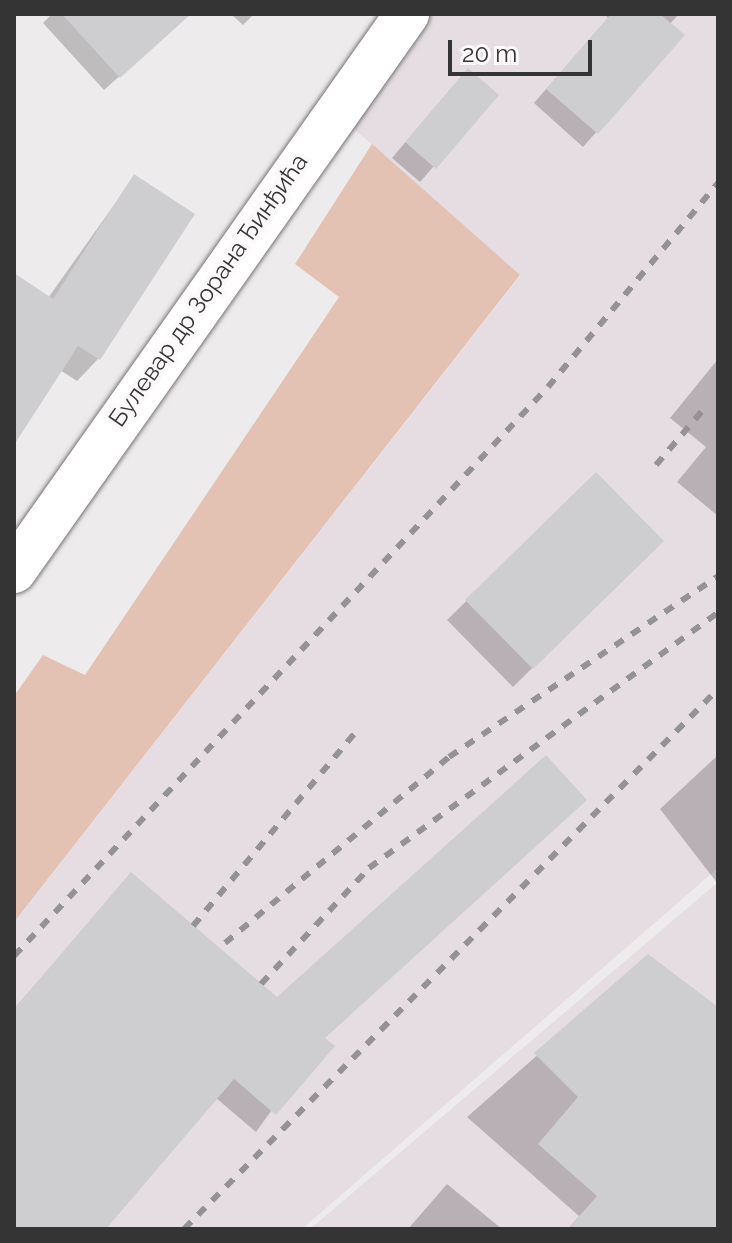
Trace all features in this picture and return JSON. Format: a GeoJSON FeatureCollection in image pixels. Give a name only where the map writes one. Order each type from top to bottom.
{"type":"FeatureCollection","features":[{"type":"Feature","properties":{"kind":"street","name":"Булевар др Зорана Ђинђића"},"geometry":{"type":"LineString","coordinates":[[14,571],[407,14]]}},
{"type":"Feature","properties":{"kind":"shaded area"},"geometry":{"type":"Polygon","coordinates":[[[431,14],[718,14],[718,868],[302,1229],[14,1229],[14,922],[520,276],[344,120],[431,14]]]}},
{"type":"Feature","properties":{"kind":"shaded area"},"geometry":{"type":"Polygon","coordinates":[[[372,144],[520,275],[14,922],[14,696],[43,655],[85,675],[339,297],[295,264],[372,144]]]}},
{"type":"Feature","properties":{"kind":"shaded area"},"geometry":{"type":"Polygon","coordinates":[[[718,882],[718,1229],[310,1229],[718,882]]]}},
{"type":"Feature","properties":{"kind":"building"},"geometry":{"type":"Polygon","coordinates":[[[62,14],[191,14],[120,78],[62,14]]]}},
{"type":"Feature","properties":{"kind":"building"},"geometry":{"type":"Polygon","coordinates":[[[611,14],[660,14],[685,35],[598,134],[546,89],[611,14]]]}},
{"type":"Feature","properties":{"kind":"building"},"geometry":{"type":"Polygon","coordinates":[[[468,68],[499,95],[436,169],[405,142],[468,68]]]}},
{"type":"Feature","properties":{"kind":"building"},"geometry":{"type":"Polygon","coordinates":[[[134,174],[195,214],[100,360],[78,346],[14,445],[14,273],[53,299],[134,174]]]}},
{"type":"Feature","properties":{"kind":"building"},"geometry":{"type":"Polygon","coordinates":[[[596,472],[664,541],[533,669],[465,600],[596,472]]]}},
{"type":"Feature","properties":{"kind":"building"},"geometry":{"type":"Polygon","coordinates":[[[546,755],[587,800],[325,1038],[335,1046],[276,1115],[234,1079],[106,1229],[14,1229],[14,1009],[131,872],[277,997],[546,755]]]}},
{"type":"Feature","properties":{"kind":"building"},"geometry":{"type":"Polygon","coordinates":[[[648,954],[718,1007],[718,1229],[568,1229],[597,1196],[538,1144],[578,1097],[534,1053],[648,954]]]}},
{"type":"Feature","properties":{"kind":"railway"},"geometry":{"type":"LineString","coordinates":[[14,956],[548,387],[718,183]]}},
{"type":"Feature","properties":{"kind":"railway"},"geometry":{"type":"LineString","coordinates":[[656,465],[703,410]]}},
{"type":"Feature","properties":{"kind":"railway"},"geometry":{"type":"LineString","coordinates":[[225,943],[449,757],[718,576]]}},
{"type":"Feature","properties":{"kind":"railway"},"geometry":{"type":"LineString","coordinates":[[261,984],[369,868],[718,613]]}},
{"type":"Feature","properties":{"kind":"railway"},"geometry":{"type":"LineString","coordinates":[[184,1229],[718,689]]}},
{"type":"Feature","properties":{"kind":"railway"},"geometry":{"type":"LineString","coordinates":[[193,926],[356,732]]}}]}
